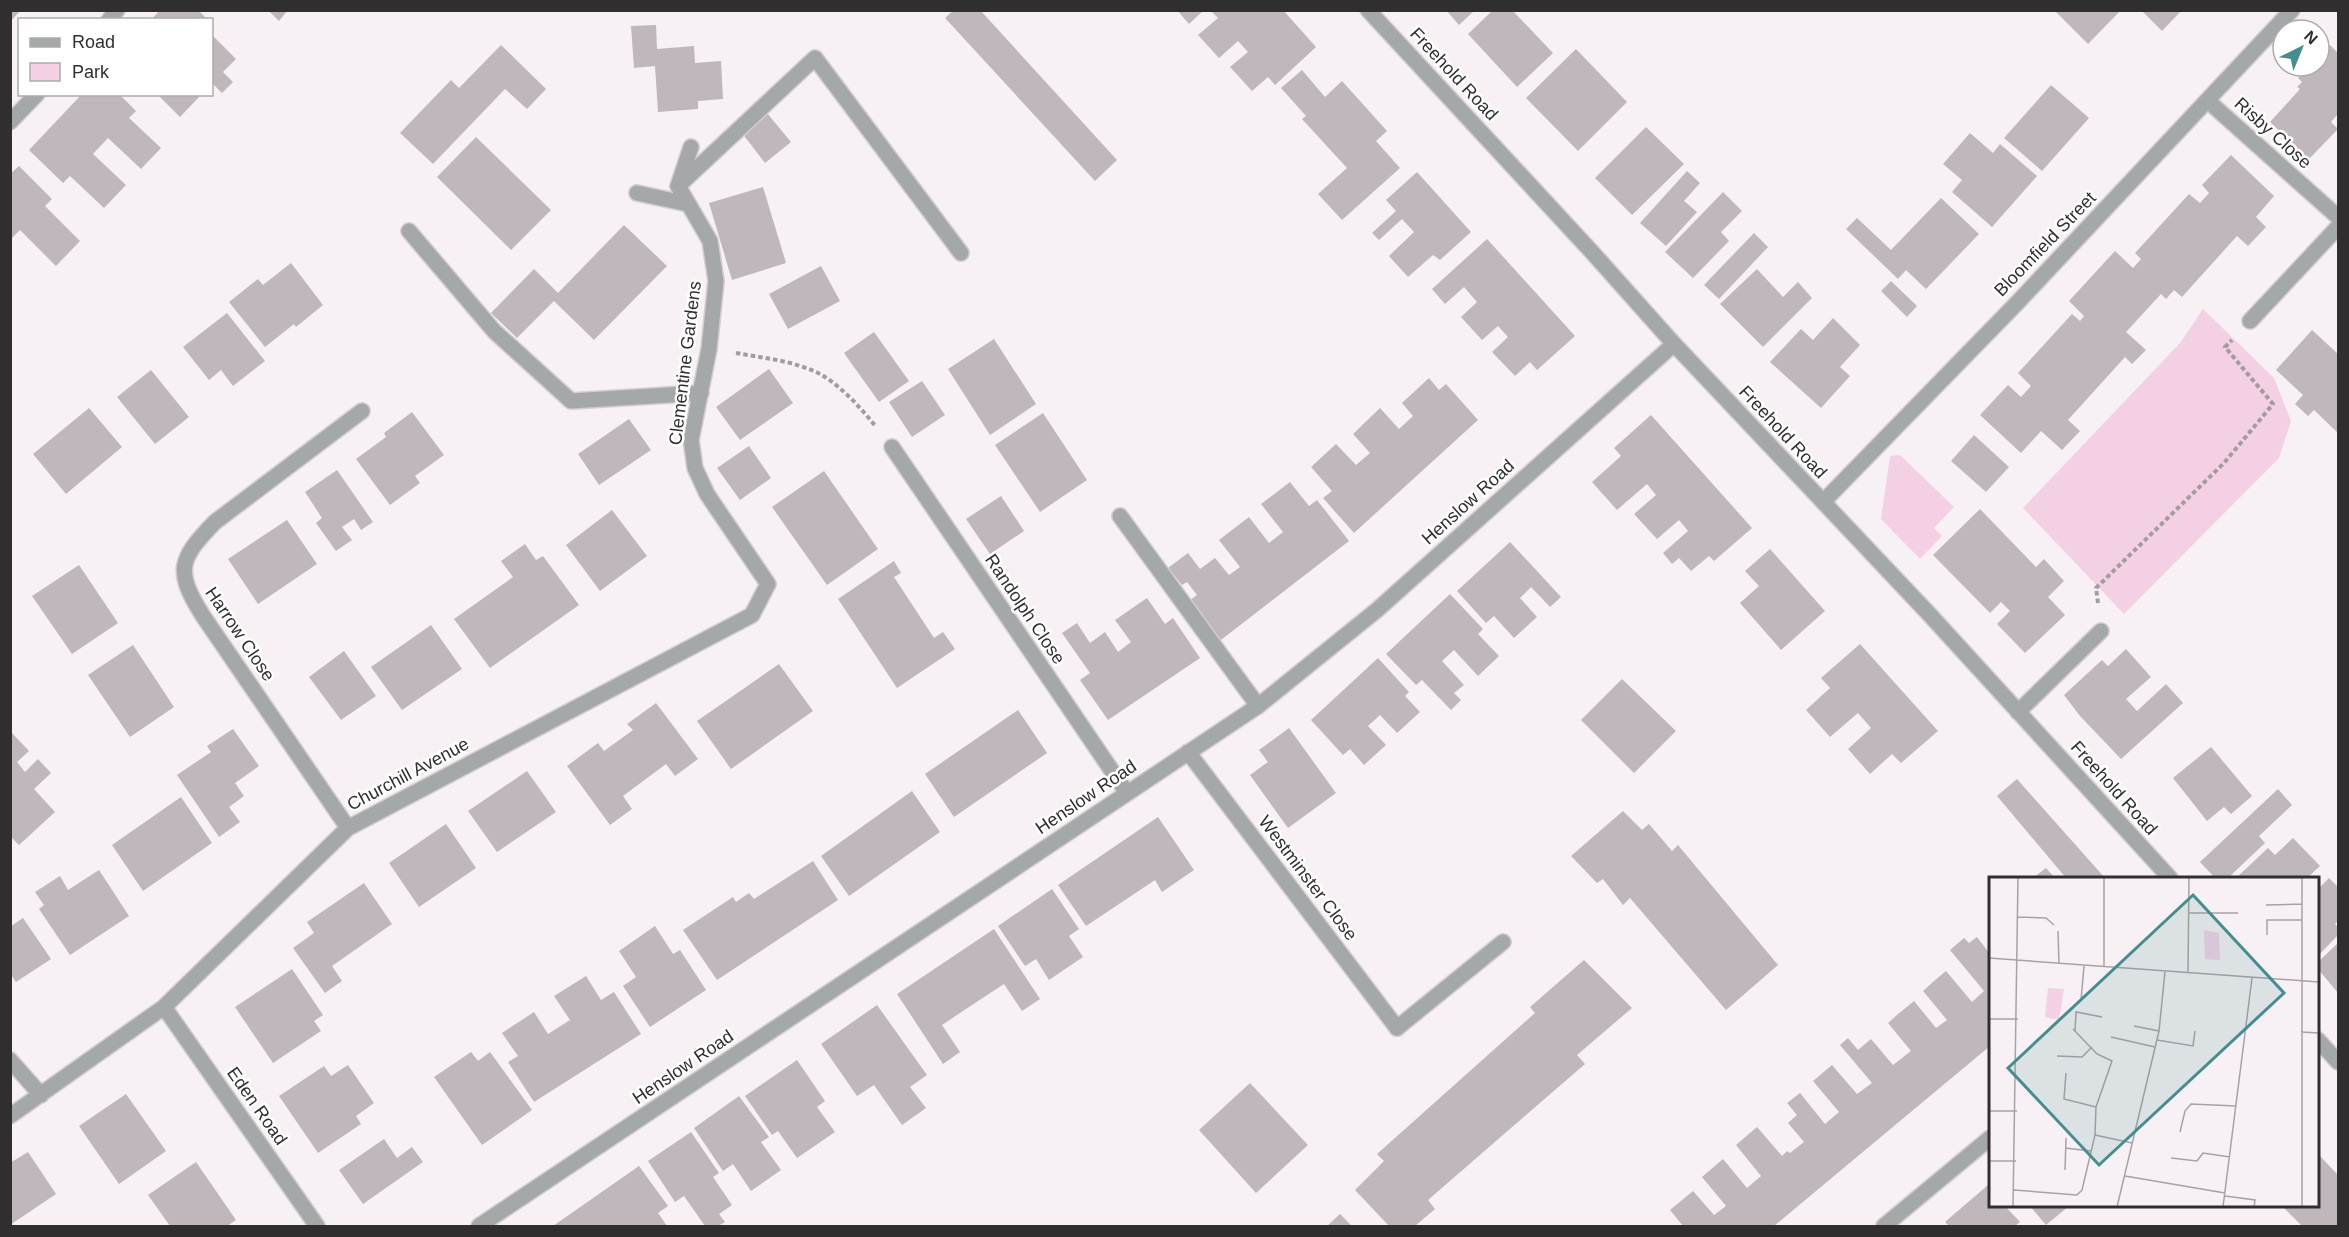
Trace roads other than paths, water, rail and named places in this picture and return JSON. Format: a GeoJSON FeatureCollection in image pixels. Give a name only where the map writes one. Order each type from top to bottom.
{"type":"FeatureCollection","features":[{"type":"Feature","properties":{"kind":"street","name":"Freehold Road"},"geometry":{"type":"LineString","coordinates":[[1368,10],[1674,344],[1930,615],[2168,877]]}},
{"type":"Feature","properties":{"kind":"street","name":"Bloomfield Street"},"geometry":{"type":"LineString","coordinates":[[1823,502],[2208,101],[2292,10]]}},
{"type":"Feature","properties":{"kind":"street"},"geometry":{"type":"LineString","coordinates":[[678,186],[815,58],[961,253]]}},
{"type":"Feature","properties":{"kind":"street"},"geometry":{"type":"LineString","coordinates":[[10,122],[35,96]]}},
{"type":"Feature","properties":{"kind":"street","name":"Risby Close"},"geometry":{"type":"LineString","coordinates":[[2208,101],[2338,217]]}},
{"type":"Feature","properties":{"kind":"street"},"geometry":{"type":"LineString","coordinates":[[678,186],[691,147]]}},
{"type":"Feature","properties":{"kind":"street","name":"Clementine Gardens"},"geometry":{"type":"LineString","coordinates":[[678,186],[710,241],[716,281],[709,349],[692,440],[695,468],[707,494],[768,584],[752,615]]}},
{"type":"Feature","properties":{"kind":"street"},"geometry":{"type":"LineString","coordinates":[[638,194],[688,204]]}},
{"type":"Feature","properties":{"kind":"street"},"geometry":{"type":"LineString","coordinates":[[2250,321],[2338,227]]}},
{"type":"Feature","properties":{"kind":"street"},"geometry":{"type":"LineString","coordinates":[[409,231],[494,331],[571,401],[701,393]]}},
{"type":"Feature","properties":{"kind":"street","name":"Henslow Road"},"geometry":{"type":"LineString","coordinates":[[479,1227],[1258,706],[1377,610],[1674,344]]}},
{"type":"Feature","properties":{"kind":"street","name":"Harrow Close"},"geometry":{"type":"LineString","coordinates":[[348,828],[203,616],[188,591],[183,567],[194,544],[215,522],[362,411]]}},
{"type":"Feature","properties":{"kind":"street","name":"Randolph Close"},"geometry":{"type":"LineString","coordinates":[[892,447],[1126,793]]}},
{"type":"Feature","properties":{"kind":"street"},"geometry":{"type":"LineString","coordinates":[[1120,516],[1258,706]]}},
{"type":"Feature","properties":{"kind":"street","name":"Churchill Avenue"},"geometry":{"type":"LineString","coordinates":[[10,1116],[164,1007],[348,828],[752,615]]}},
{"type":"Feature","properties":{"kind":"street"},"geometry":{"type":"LineString","coordinates":[[2018,712],[2101,631]]}},
{"type":"Feature","properties":{"kind":"street","name":"Westminster Close"},"geometry":{"type":"LineString","coordinates":[[1188,752],[1397,1028],[1503,942]]}},
{"type":"Feature","properties":{"kind":"street","name":"Eden Road"},"geometry":{"type":"LineString","coordinates":[[164,1007],[317,1227]]}},
{"type":"Feature","properties":{"kind":"street"},"geometry":{"type":"LineString","coordinates":[[2319,1041],[2338,1062]]}},
{"type":"Feature","properties":{"kind":"street"},"geometry":{"type":"LineString","coordinates":[[10,1060],[41,1095]]}},
{"type":"Feature","properties":{"kind":"street"},"geometry":{"type":"LineString","coordinates":[[1884,1227],[1989,1139]]}}]}
